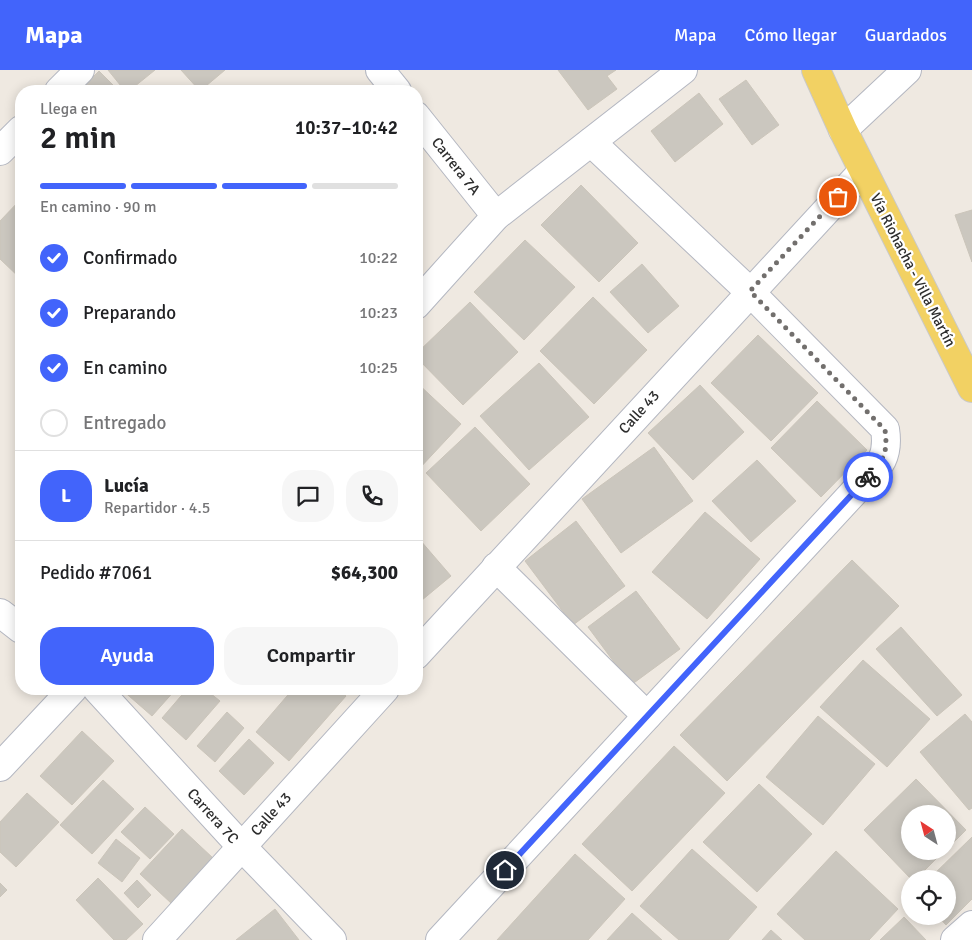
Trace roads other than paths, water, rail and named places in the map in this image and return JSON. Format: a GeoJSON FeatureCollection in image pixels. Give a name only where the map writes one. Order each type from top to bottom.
{"type":"FeatureCollection","features":[{"type":"Feature","properties":{"kind":"main road","name":"Vía Riohacha - Villa Martín"},"geometry":{"type":"LineString","coordinates":[[816,70],[863,171],[972,388]]}},
{"type":"Feature","properties":{"kind":"street"},"geometry":{"type":"LineString","coordinates":[[65,85],[80,70]]}},
{"type":"Feature","properties":{"kind":"street"},"geometry":{"type":"LineString","coordinates":[[380,70],[392,85]]}},
{"type":"Feature","properties":{"kind":"street"},"geometry":{"type":"LineString","coordinates":[[423,297],[496,216],[683,70]]}},
{"type":"Feature","properties":{"kind":"street"},"geometry":{"type":"LineString","coordinates":[[843,130],[907,70]]}},
{"type":"Feature","properties":{"kind":"street","name":"Carrera 7A"},"geometry":{"type":"LineString","coordinates":[[423,125],[496,216]]}},
{"type":"Feature","properties":{"kind":"street"},"geometry":{"type":"LineString","coordinates":[[440,940],[881,463],[888,446],[885,430],[750,291],[591,142]]}},
{"type":"Feature","properties":{"kind":"street","name":"Calle 43"},"geometry":{"type":"LineString","coordinates":[[423,647],[750,291],[863,171]]}},
{"type":"Feature","properties":{"kind":"street"},"geometry":{"type":"LineString","coordinates":[[496,567],[647,716]]}},
{"type":"Feature","properties":{"kind":"street"},"geometry":{"type":"LineString","coordinates":[[0,613],[15,624]]}},
{"type":"Feature","properties":{"kind":"street"},"geometry":{"type":"LineString","coordinates":[[0,767],[67,695]]}},
{"type":"Feature","properties":{"kind":"street","name":"Carrera 7C"},"geometry":{"type":"LineString","coordinates":[[102,695],[241,846],[332,940]]}},
{"type":"Feature","properties":{"kind":"street","name":"Calle 43"},"geometry":{"type":"LineString","coordinates":[[157,940],[379,695]]}},
{"type":"Feature","properties":{"kind":"street"},"geometry":{"type":"LineString","coordinates":[[955,940],[972,925]]}}]}
